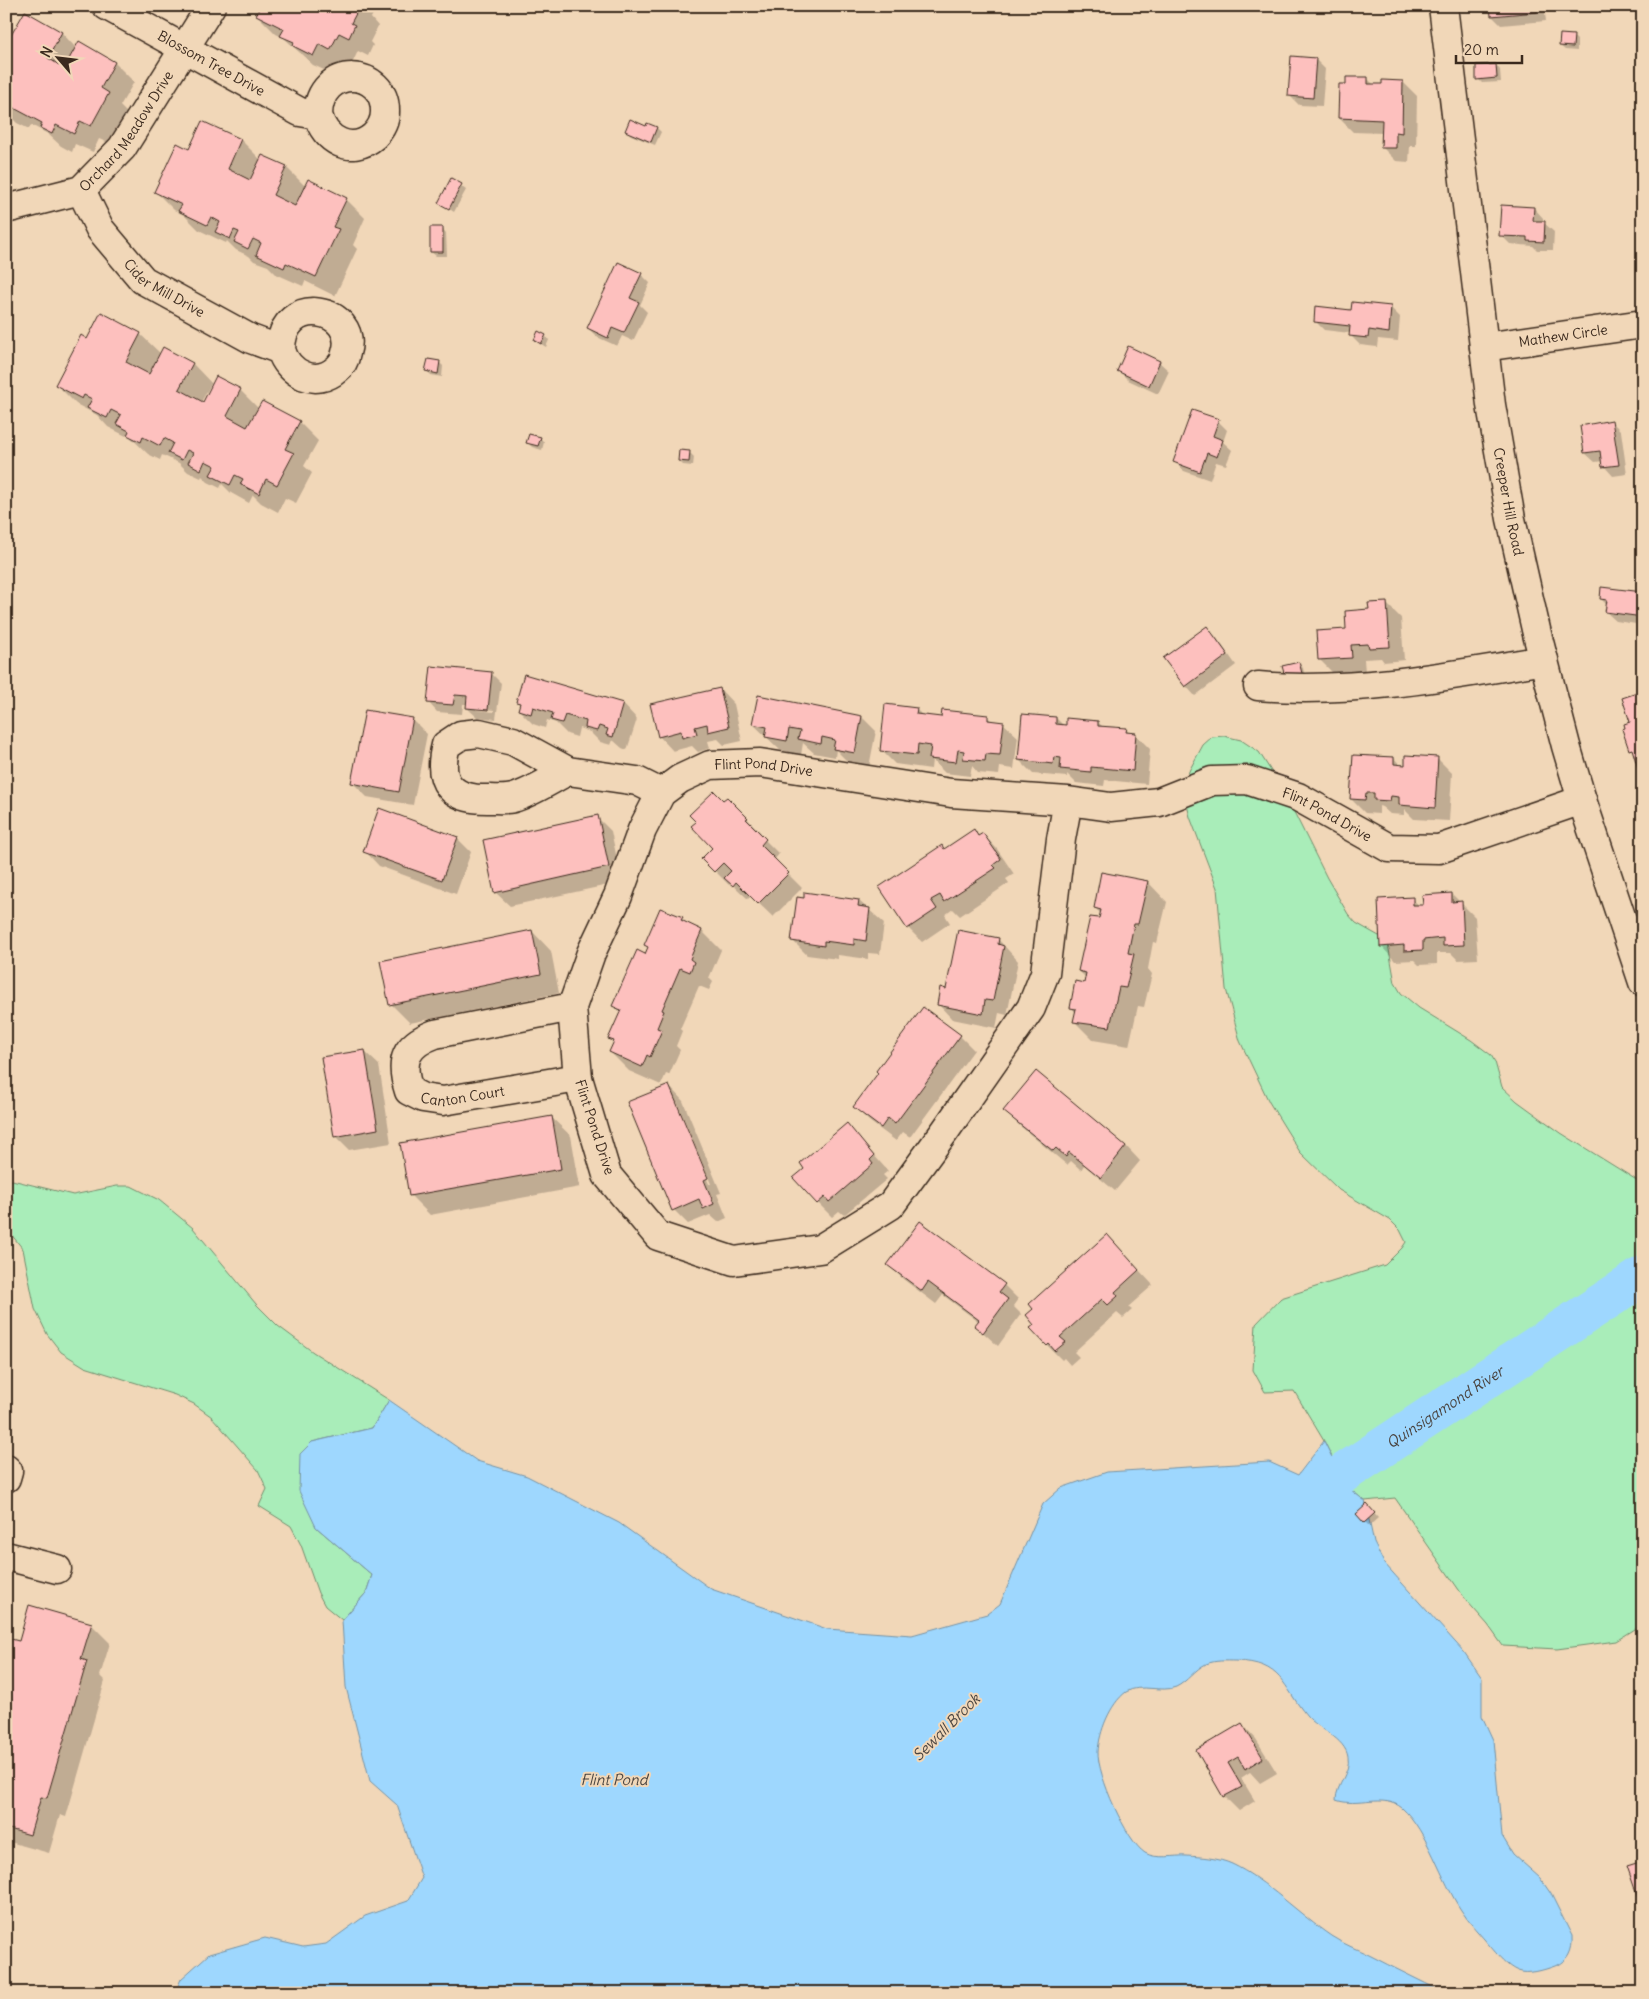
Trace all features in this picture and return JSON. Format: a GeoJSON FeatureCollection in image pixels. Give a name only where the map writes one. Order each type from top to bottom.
{"type":"FeatureCollection","features":[{"type":"Feature","properties":{"kind":"street","name":"Blossom Tree Drive"},"geometry":{"type":"LineString","coordinates":[[107,6],[300,112],[318,115]]}},
{"type":"Feature","properties":{"kind":"street","name":"Orchard Meadow Drive"},"geometry":{"type":"LineString","coordinates":[[6,209],[81,190],[122,148],[211,6]]}},
{"type":"Feature","properties":{"kind":"street","name":"Creeper Hill Road"},"geometry":{"type":"LineString","coordinates":[[1443,6],[1491,404],[1511,519],[1544,660],[1582,800],[1643,982]]}},
{"type":"Feature","properties":{"kind":"street","name":"Cider Mill Drive"},"geometry":{"type":"LineString","coordinates":[[81,190],[100,229],[143,280],[251,340],[281,350]]}},
{"type":"Feature","properties":{"kind":"street","name":"Mathew Circle"},"geometry":{"type":"LineString","coordinates":[[1484,347],[1643,324]]}},
{"type":"Feature","properties":{"kind":"street"},"geometry":{"type":"LineString","coordinates":[[1258,686],[1293,689],[1372,684],[1474,672],[1544,660]]}},
{"type":"Feature","properties":{"kind":"street","name":"Flint Pond Drive"},"geometry":{"type":"LineString","coordinates":[[1068,801],[1061,839],[1044,973],[1032,1008],[891,1205],[820,1249],[734,1261],[658,1236],[607,1175],[578,1078],[572,1008],[591,953],[618,896],[642,830],[661,793],[680,780],[710,765],[756,763],[951,793],[1068,801],[1111,807],[1159,802],[1212,781],[1247,780],[1298,797],[1389,848],[1439,849],[1582,800]]}},
{"type":"Feature","properties":{"kind":"street"},"geometry":{"type":"LineString","coordinates":[[568,771],[637,781],[661,793]]}},
{"type":"Feature","properties":{"kind":"street","name":"Canton Court"},"geometry":{"type":"LineString","coordinates":[[572,1008],[434,1034],[420,1039],[408,1050],[404,1063],[409,1090],[423,1098],[443,1101],[578,1078]]}},
{"type":"Feature","properties":{"kind":"street"},"geometry":{"type":"LineString","coordinates":[[6,1470],[8,1472],[6,1478]]}},
{"type":"Feature","properties":{"kind":"street"},"geometry":{"type":"LineString","coordinates":[[6,1556],[57,1569]]}},
{"type":"Feature","properties":{"kind":"green space"},"geometry":{"type":"Polygon","coordinates":[[[1224,736],[1241,740],[1259,752],[1283,790],[1327,878],[1348,914],[1356,923],[1379,936],[1388,944],[1395,983],[1401,993],[1419,1008],[1471,1040],[1491,1055],[1495,1062],[1502,1087],[1517,1101],[1561,1133],[1643,1184],[1643,1624],[1616,1641],[1557,1649],[1503,1646],[1466,1600],[1395,1498],[1365,1501],[1346,1486],[1324,1441],[1294,1391],[1265,1392],[1253,1370],[1256,1324],[1281,1298],[1385,1265],[1406,1242],[1400,1230],[1390,1220],[1339,1190],[1300,1152],[1269,1102],[1240,1041],[1226,989],[1217,888],[1190,817],[1184,793],[1185,781],[1203,745],[1212,737],[1224,736]]]}},
{"type":"Feature","properties":{"kind":"green space"},"geometry":{"type":"Polygon","coordinates":[[[12,1180],[73,1195],[117,1186],[131,1186],[159,1200],[193,1228],[256,1304],[278,1326],[313,1352],[389,1400],[372,1428],[312,1442],[316,1527],[372,1575],[366,1593],[342,1620],[325,1606],[318,1593],[301,1545],[291,1526],[259,1506],[267,1489],[258,1470],[212,1417],[194,1404],[175,1395],[85,1367],[61,1352],[47,1334],[35,1309],[23,1249],[6,1228],[6,1182],[12,1180]]]}},
{"type":"Feature","properties":{"kind":"water","name":"Flint Pond"},"geometry":{"type":"Polygon","coordinates":[[[389,1400],[477,1461],[527,1476],[619,1523],[711,1589],[827,1629],[912,1635],[987,1614],[1000,1604],[1043,1504],[1061,1488],[1107,1472],[1269,1462],[1298,1475],[1324,1441],[1346,1486],[1365,1501],[1374,1543],[1384,1563],[1464,1652],[1482,1678],[1482,1716],[1493,1740],[1502,1836],[1513,1854],[1540,1878],[1551,1894],[1572,1936],[1569,1954],[1560,1964],[1536,1971],[1522,1972],[1506,1963],[1461,1910],[1419,1829],[1402,1808],[1395,1804],[1379,1801],[1353,1803],[1336,1800],[1348,1763],[1346,1750],[1342,1744],[1307,1716],[1280,1678],[1272,1671],[1251,1662],[1224,1661],[1206,1664],[1184,1682],[1170,1689],[1132,1689],[1120,1697],[1106,1719],[1098,1752],[1102,1775],[1114,1806],[1137,1846],[1145,1853],[1160,1857],[1204,1857],[1232,1864],[1270,1888],[1319,1928],[1336,1939],[1445,1993],[175,1993],[181,1979],[209,1954],[265,1938],[303,1947],[326,1944],[365,1916],[408,1901],[422,1878],[397,1805],[370,1781],[346,1687],[342,1620],[366,1593],[372,1575],[316,1527],[299,1491],[300,1454],[312,1442],[372,1428],[389,1400]]]}},
{"type":"Feature","properties":{"kind":"building"},"geometry":{"type":"Polygon","coordinates":[[[260,6],[360,6],[351,23],[355,25],[349,38],[339,33],[330,50],[319,44],[313,56],[293,46],[294,42],[280,36],[284,29],[256,15],[260,6]]]}},
{"type":"Feature","properties":{"kind":"building"},"geometry":{"type":"Polygon","coordinates":[[[1490,6],[1536,6],[1537,12],[1491,16],[1490,6]]]}},
{"type":"Feature","properties":{"kind":"building"},"geometry":{"type":"Polygon","coordinates":[[[25,11],[62,32],[48,58],[64,68],[79,41],[115,62],[101,88],[109,93],[91,126],[80,121],[74,134],[56,125],[52,134],[40,128],[42,123],[12,107],[10,110],[6,109],[6,35],[10,37],[25,11]]]}},
{"type":"Feature","properties":{"kind":"building"},"geometry":{"type":"Polygon","coordinates":[[[1560,34],[1574,35],[1573,47],[1559,46],[1560,34]]]}},
{"type":"Feature","properties":{"kind":"building"},"geometry":{"type":"Polygon","coordinates":[[[1291,56],[1316,58],[1313,98],[1288,96],[1291,56]]]}},
{"type":"Feature","properties":{"kind":"building"},"geometry":{"type":"Polygon","coordinates":[[[1496,64],[1497,78],[1476,80],[1476,65],[1496,64]]]}},
{"type":"Feature","properties":{"kind":"building"},"geometry":{"type":"Polygon","coordinates":[[[1346,77],[1368,77],[1368,84],[1382,84],[1382,80],[1403,81],[1402,133],[1396,132],[1396,148],[1381,148],[1382,120],[1338,118],[1339,84],[1346,84],[1346,77]]]}},
{"type":"Feature","properties":{"kind":"building"},"geometry":{"type":"Polygon","coordinates":[[[630,119],[646,126],[647,123],[657,127],[651,142],[625,131],[630,119]]]}},
{"type":"Feature","properties":{"kind":"building"},"geometry":{"type":"Polygon","coordinates":[[[202,121],[241,139],[228,169],[250,180],[262,155],[287,166],[273,195],[295,206],[308,179],[347,198],[333,227],[339,229],[316,277],[286,263],[284,268],[256,255],[261,243],[253,239],[248,249],[234,242],[239,232],[234,230],[230,239],[215,232],[220,222],[211,217],[207,225],[178,211],[182,205],[154,192],[177,143],[189,149],[202,121]]]}},
{"type":"Feature","properties":{"kind":"building"},"geometry":{"type":"Polygon","coordinates":[[[451,178],[462,184],[449,209],[438,203],[451,178]]]}},
{"type":"Feature","properties":{"kind":"building"},"geometry":{"type":"Polygon","coordinates":[[[1501,205],[1534,207],[1533,221],[1545,221],[1544,242],[1527,241],[1527,237],[1499,236],[1501,205]]]}},
{"type":"Feature","properties":{"kind":"building"},"geometry":{"type":"Polygon","coordinates":[[[430,227],[443,227],[443,252],[430,252],[430,227]]]}},
{"type":"Feature","properties":{"kind":"building"},"geometry":{"type":"Polygon","coordinates":[[[618,262],[642,273],[630,298],[639,302],[624,333],[612,328],[608,338],[587,328],[618,262]]]}},
{"type":"Feature","properties":{"kind":"building"},"geometry":{"type":"Polygon","coordinates":[[[1352,302],[1391,306],[1389,333],[1369,330],[1368,338],[1349,336],[1350,326],[1314,322],[1315,306],[1351,310],[1352,302]]]}},
{"type":"Feature","properties":{"kind":"building"},"geometry":{"type":"Polygon","coordinates":[[[101,312],[141,333],[126,362],[149,374],[163,347],[193,363],[179,389],[203,402],[216,376],[241,389],[227,416],[247,427],[262,401],[300,421],[285,449],[294,453],[277,485],[266,479],[259,494],[240,484],[243,479],[235,475],[230,485],[210,475],[215,466],[205,461],[201,470],[188,463],[193,453],[187,450],[182,460],[168,453],[173,443],[164,438],[160,446],[143,437],[141,442],[127,435],[129,431],[116,424],[121,415],[111,410],[107,418],[87,408],[92,399],[84,395],[82,399],[55,385],[81,335],[87,339],[101,312]]]}},
{"type":"Feature","properties":{"kind":"building"},"geometry":{"type":"Polygon","coordinates":[[[538,331],[546,335],[541,344],[534,340],[538,331]]]}},
{"type":"Feature","properties":{"kind":"building"},"geometry":{"type":"Polygon","coordinates":[[[1128,346],[1160,361],[1149,386],[1117,371],[1128,346]]]}},
{"type":"Feature","properties":{"kind":"building"},"geometry":{"type":"Polygon","coordinates":[[[428,359],[440,361],[438,374],[425,371],[428,359]]]}},
{"type":"Feature","properties":{"kind":"building"},"geometry":{"type":"Polygon","coordinates":[[[1192,410],[1219,419],[1213,436],[1223,440],[1217,457],[1207,453],[1200,472],[1173,462],[1192,410]]]}},
{"type":"Feature","properties":{"kind":"building"},"geometry":{"type":"Polygon","coordinates":[[[1612,420],[1619,465],[1602,467],[1600,451],[1584,453],[1580,426],[1612,420]]]}},
{"type":"Feature","properties":{"kind":"building"},"geometry":{"type":"Polygon","coordinates":[[[529,434],[541,437],[538,446],[526,443],[529,434]]]}},
{"type":"Feature","properties":{"kind":"building"},"geometry":{"type":"Polygon","coordinates":[[[679,450],[690,451],[689,462],[678,461],[679,450]]]}},
{"type":"Feature","properties":{"kind":"building"},"geometry":{"type":"Polygon","coordinates":[[[1601,587],[1643,592],[1643,617],[1605,612],[1607,600],[1600,599],[1601,587]]]}},
{"type":"Feature","properties":{"kind":"building"},"geometry":{"type":"Polygon","coordinates":[[[1387,602],[1390,647],[1369,648],[1368,644],[1351,645],[1352,658],[1318,660],[1316,631],[1346,629],[1345,611],[1369,609],[1368,603],[1387,602]]]}},
{"type":"Feature","properties":{"kind":"building"},"geometry":{"type":"Polygon","coordinates":[[[1207,626],[1228,655],[1185,687],[1163,658],[1207,626]]]}},
{"type":"Feature","properties":{"kind":"building"},"geometry":{"type":"Polygon","coordinates":[[[1299,662],[1303,677],[1286,680],[1282,666],[1299,662]]]}},
{"type":"Feature","properties":{"kind":"building"},"geometry":{"type":"Polygon","coordinates":[[[431,666],[492,672],[488,710],[466,708],[467,696],[455,695],[453,705],[427,703],[431,666]]]}},
{"type":"Feature","properties":{"kind":"building"},"geometry":{"type":"Polygon","coordinates":[[[524,674],[623,703],[613,737],[606,735],[608,729],[599,726],[597,731],[585,728],[586,721],[565,715],[562,723],[551,720],[553,713],[533,707],[531,714],[518,710],[520,703],[516,702],[524,674]]]}},
{"type":"Feature","properties":{"kind":"building"},"geometry":{"type":"Polygon","coordinates":[[[720,688],[729,727],[708,732],[707,724],[695,727],[697,734],[682,738],[681,731],[658,737],[650,704],[720,688]]]}},
{"type":"Feature","properties":{"kind":"building"},"geometry":{"type":"Polygon","coordinates":[[[1643,691],[1643,777],[1641,778],[1632,749],[1629,750],[1622,729],[1625,728],[1624,724],[1630,722],[1622,698],[1643,691]]]}},
{"type":"Feature","properties":{"kind":"building"},"geometry":{"type":"Polygon","coordinates":[[[758,695],[862,716],[855,753],[833,749],[835,740],[822,737],[821,744],[798,739],[800,731],[789,729],[787,741],[765,737],[767,727],[752,724],[758,695]]]}},
{"type":"Feature","properties":{"kind":"building"},"geometry":{"type":"Polygon","coordinates":[[[885,704],[917,708],[916,714],[941,717],[942,710],[988,715],[988,720],[1004,722],[1000,755],[986,754],[985,761],[963,759],[964,751],[958,750],[956,762],[929,759],[931,746],[918,744],[917,755],[880,751],[885,704]]]}},
{"type":"Feature","properties":{"kind":"building"},"geometry":{"type":"Polygon","coordinates":[[[365,710],[413,718],[399,792],[351,783],[365,710]]]}},
{"type":"Feature","properties":{"kind":"building"},"geometry":{"type":"Polygon","coordinates":[[[1022,714],[1056,717],[1056,724],[1066,725],[1066,718],[1098,721],[1098,726],[1127,728],[1126,732],[1136,733],[1133,771],[1091,767],[1091,772],[1060,769],[1061,758],[1054,757],[1053,764],[1018,760],[1022,714]]]}},
{"type":"Feature","properties":{"kind":"building"},"geometry":{"type":"Polygon","coordinates":[[[1353,755],[1394,757],[1394,764],[1405,765],[1405,755],[1438,757],[1435,808],[1399,805],[1399,797],[1391,796],[1390,801],[1374,800],[1374,793],[1366,793],[1365,800],[1350,799],[1353,755]]]}},
{"type":"Feature","properties":{"kind":"building"},"geometry":{"type":"Polygon","coordinates":[[[714,791],[723,800],[727,797],[748,818],[746,819],[766,839],[761,845],[789,873],[758,904],[736,882],[733,886],[724,878],[731,871],[723,863],[714,872],[701,859],[712,848],[691,826],[696,822],[689,815],[714,791]]]}},
{"type":"Feature","properties":{"kind":"building"},"geometry":{"type":"Polygon","coordinates":[[[379,808],[458,837],[442,880],[363,852],[379,808]]]}},
{"type":"Feature","properties":{"kind":"building"},"geometry":{"type":"Polygon","coordinates":[[[598,815],[609,867],[494,893],[483,840],[598,815]]]}},
{"type":"Feature","properties":{"kind":"building"},"geometry":{"type":"Polygon","coordinates":[[[974,829],[978,836],[983,833],[1001,859],[993,865],[996,868],[944,902],[940,895],[931,900],[937,909],[907,929],[879,887],[942,845],[944,849],[974,829]]]}},
{"type":"Feature","properties":{"kind":"building"},"geometry":{"type":"Polygon","coordinates":[[[1101,872],[1148,881],[1138,924],[1134,924],[1128,953],[1134,954],[1126,988],[1119,987],[1110,1027],[1073,1022],[1076,1009],[1070,1008],[1075,981],[1084,983],[1086,973],[1078,971],[1090,917],[1099,918],[1101,910],[1094,908],[1101,872]]]}},
{"type":"Feature","properties":{"kind":"building"},"geometry":{"type":"Polygon","coordinates":[[[804,892],[859,900],[858,906],[870,908],[866,941],[854,939],[854,945],[824,941],[824,946],[791,941],[797,897],[804,898],[804,892]]]}},
{"type":"Feature","properties":{"kind":"building"},"geometry":{"type":"Polygon","coordinates":[[[1452,893],[1452,902],[1462,901],[1464,945],[1443,946],[1443,938],[1423,940],[1423,950],[1404,951],[1404,945],[1380,947],[1378,899],[1413,897],[1413,905],[1423,905],[1422,895],[1452,893]]]}},
{"type":"Feature","properties":{"kind":"building"},"geometry":{"type":"Polygon","coordinates":[[[660,908],[683,917],[681,920],[702,930],[690,959],[694,962],[690,972],[680,968],[662,1010],[664,1011],[657,1028],[662,1030],[650,1057],[647,1055],[642,1067],[609,1052],[614,1041],[608,1039],[621,1010],[612,1006],[637,950],[645,954],[648,947],[644,945],[660,908]]]}},
{"type":"Feature","properties":{"kind":"building"},"geometry":{"type":"Polygon","coordinates":[[[532,930],[541,974],[389,1005],[380,961],[532,930]]]}},
{"type":"Feature","properties":{"kind":"building"},"geometry":{"type":"Polygon","coordinates":[[[958,930],[999,938],[998,944],[1004,946],[993,1001],[985,1000],[983,1014],[937,1005],[940,987],[946,989],[958,930]]]}},
{"type":"Feature","properties":{"kind":"building"},"geometry":{"type":"Polygon","coordinates":[[[923,1007],[961,1035],[895,1124],[888,1118],[881,1128],[853,1107],[878,1073],[876,1071],[923,1007]]]}},
{"type":"Feature","properties":{"kind":"building"},"geometry":{"type":"Polygon","coordinates":[[[365,1050],[378,1129],[334,1137],[321,1057],[365,1050]]]}},
{"type":"Feature","properties":{"kind":"building"},"geometry":{"type":"Polygon","coordinates":[[[1036,1071],[1126,1146],[1101,1178],[1069,1152],[1066,1157],[1056,1148],[1053,1151],[1003,1111],[1036,1071]]]}},
{"type":"Feature","properties":{"kind":"building"},"geometry":{"type":"Polygon","coordinates":[[[669,1085],[708,1178],[704,1180],[714,1204],[703,1209],[699,1199],[672,1211],[627,1102],[669,1085]]]}},
{"type":"Feature","properties":{"kind":"building"},"geometry":{"type":"Polygon","coordinates":[[[552,1116],[561,1169],[409,1196],[400,1143],[552,1116]]]}},
{"type":"Feature","properties":{"kind":"building"},"geometry":{"type":"Polygon","coordinates":[[[847,1123],[874,1156],[870,1160],[873,1164],[829,1202],[825,1197],[817,1204],[793,1178],[804,1169],[800,1163],[847,1123]]]}},
{"type":"Feature","properties":{"kind":"building"},"geometry":{"type":"Polygon","coordinates":[[[920,1221],[1005,1284],[999,1292],[1008,1299],[983,1333],[974,1326],[979,1320],[928,1282],[922,1291],[887,1265],[920,1221]]]}},
{"type":"Feature","properties":{"kind":"building"},"geometry":{"type":"Polygon","coordinates":[[[1107,1234],[1139,1270],[1115,1292],[1118,1296],[1108,1305],[1102,1299],[1060,1337],[1066,1342],[1055,1351],[1049,1344],[1047,1346],[1030,1328],[1034,1325],[1026,1315],[1033,1309],[1029,1304],[1107,1234]]]}},
{"type":"Feature","properties":{"kind":"building"},"geometry":{"type":"Polygon","coordinates":[[[1367,1504],[1375,1513],[1364,1523],[1356,1514],[1367,1504]]]}},
{"type":"Feature","properties":{"kind":"building"},"geometry":{"type":"Polygon","coordinates":[[[29,1605],[92,1623],[81,1659],[87,1661],[47,1798],[41,1797],[30,1835],[6,1828],[6,1655],[11,1639],[19,1641],[29,1605]]]}},
{"type":"Feature","properties":{"kind":"building"},"geometry":{"type":"Polygon","coordinates":[[[1242,1723],[1263,1758],[1245,1769],[1238,1757],[1228,1763],[1242,1787],[1223,1797],[1196,1750],[1242,1723]]]}},
{"type":"Feature","properties":{"kind":"building"},"geometry":{"type":"Polygon","coordinates":[[[1643,1861],[1643,1903],[1640,1904],[1627,1866],[1643,1861]]]}},
{"type":"Feature","properties":{"kind":"building"},"geometry":{"type":"Polygon","coordinates":[[[1537,1988],[1546,1993],[1535,1993],[1537,1988]]]}},
{"type":"Feature","properties":{"kind":"waterway","name":"Quinsigamond River"},"geometry":{"type":"LineString","coordinates":[[1295,1505],[1643,1276]]}},
{"type":"Feature","properties":{"kind":"water label","name":"Sewall Brook"},"geometry":{"type":"Point","coordinates":[946,1727]}}]}
